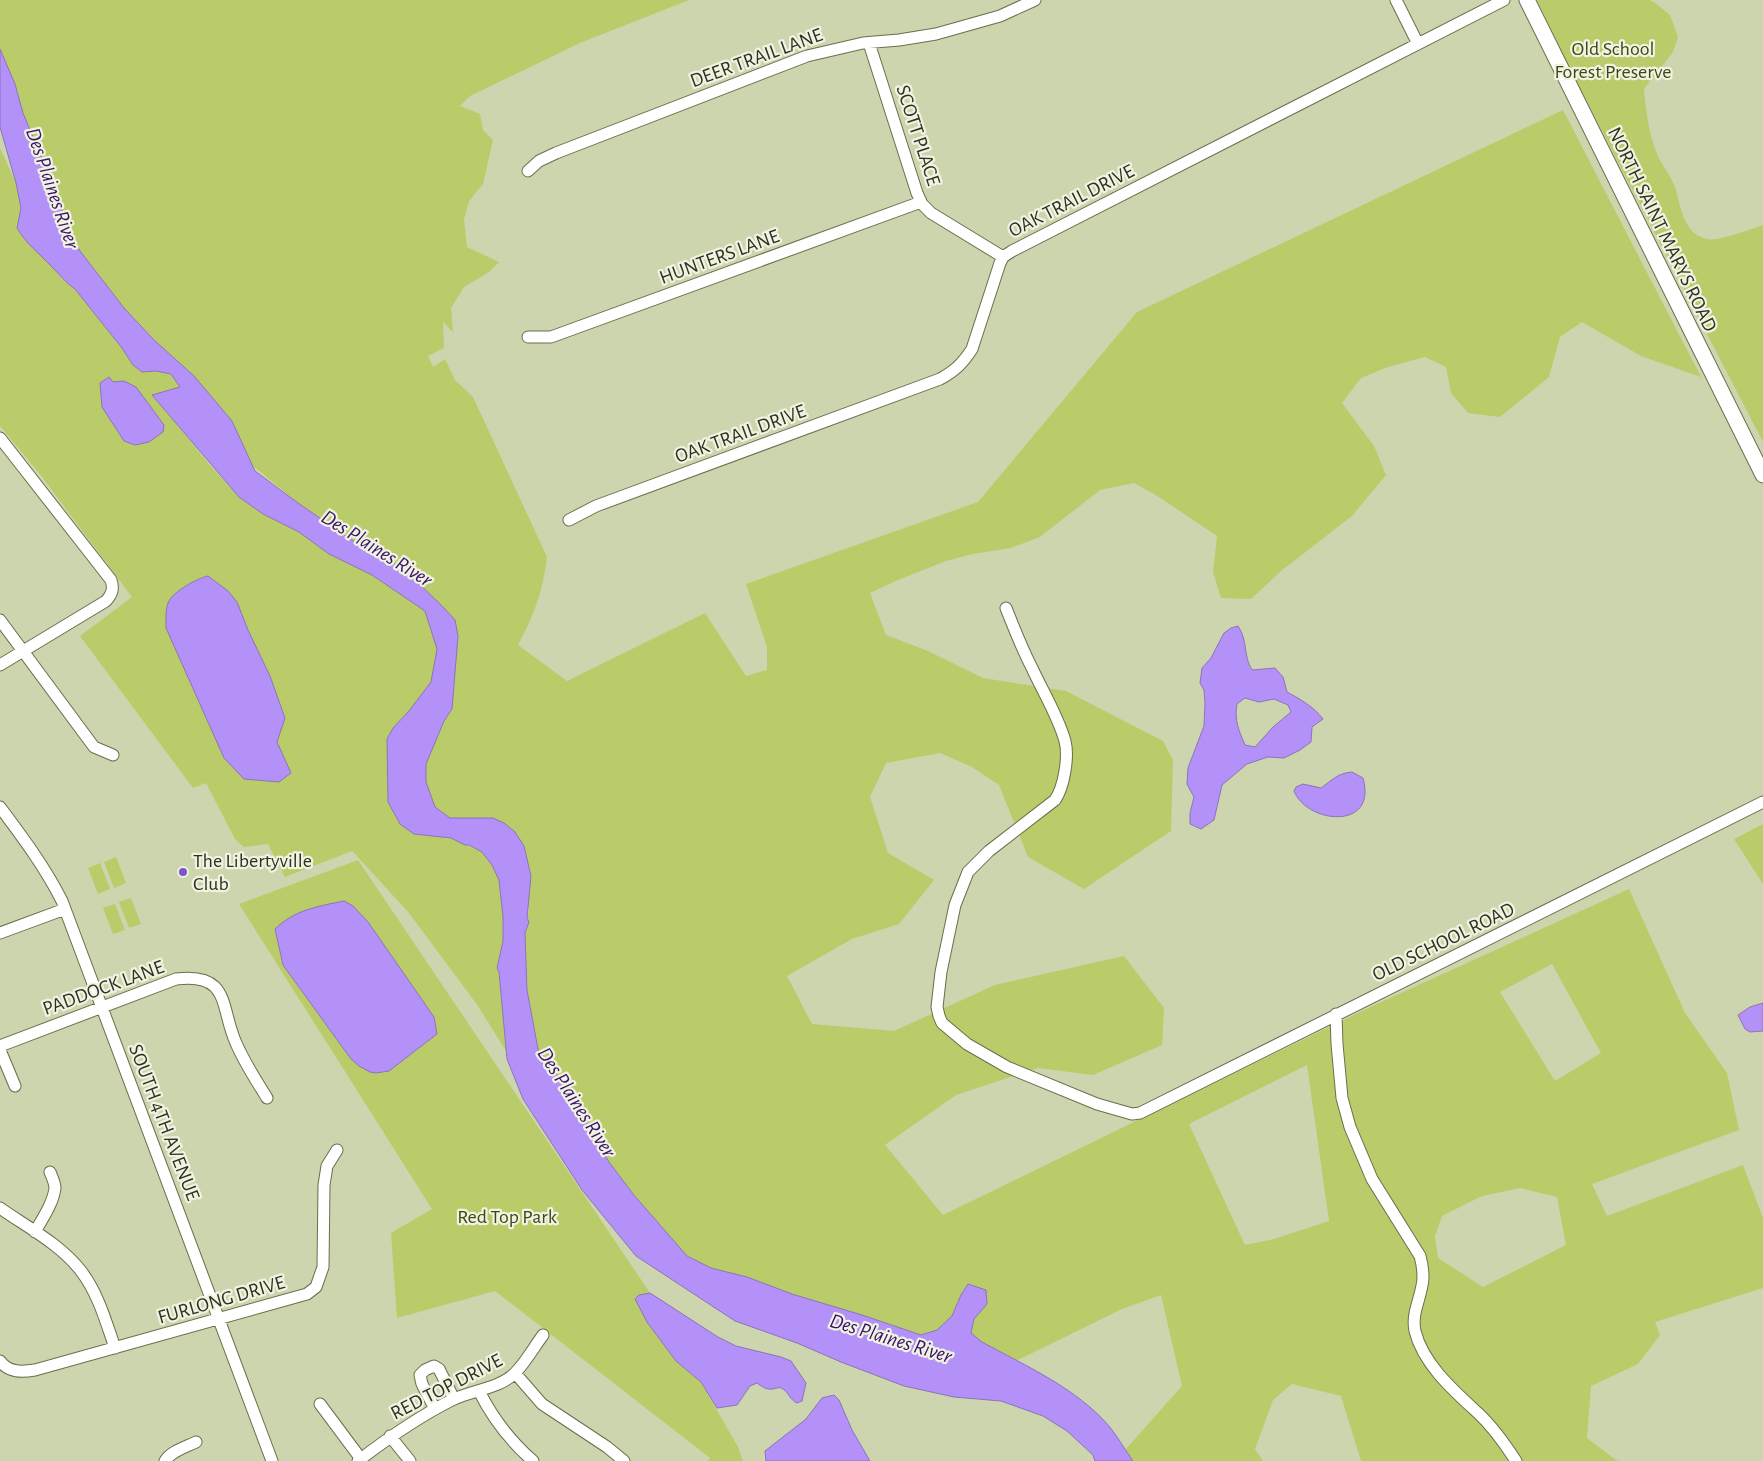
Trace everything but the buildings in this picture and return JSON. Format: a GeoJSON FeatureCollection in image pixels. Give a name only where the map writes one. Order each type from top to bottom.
{"type":"FeatureCollection","features":[{"type":"Feature","properties":{"kind":"main road","name":"NORTH SAINT MARYS ROAD"},"geometry":{"type":"LineString","coordinates":[[1527,0],[1763,475]]}},
{"type":"Feature","properties":{"kind":"street","name":"DEER TRAIL LANE"},"geometry":{"type":"LineString","coordinates":[[528,171],[539,161],[556,153],[782,65],[834,49],[936,34],[972,25],[1000,16],[1036,0]]}},
{"type":"Feature","properties":{"kind":"street"},"geometry":{"type":"LineString","coordinates":[[1396,0],[1418,44]]}},
{"type":"Feature","properties":{"kind":"street","name":"OAK TRAIL DRIVE"},"geometry":{"type":"LineString","coordinates":[[569,520],[596,506],[940,379],[953,372],[972,349],[992,283],[1003,257],[1504,0]]}},
{"type":"Feature","properties":{"kind":"street","name":"SCOTT PLACE"},"geometry":{"type":"LineString","coordinates":[[869,43],[921,202],[931,213],[1003,257]]}},
{"type":"Feature","properties":{"kind":"street","name":"HUNTERS LANE"},"geometry":{"type":"LineString","coordinates":[[528,336],[551,337],[921,202]]}},
{"type":"Feature","properties":{"kind":"street"},"geometry":{"type":"LineString","coordinates":[[0,438],[113,586],[110,596],[106,601],[0,665]]}},
{"type":"Feature","properties":{"kind":"street","name":"OLD SCHOOL ROAD"},"geometry":{"type":"LineString","coordinates":[[1006,608],[1058,723],[1065,743],[1066,763],[1060,793],[1056,800],[989,852],[968,872],[955,905],[943,962],[937,1007],[939,1016],[942,1023],[967,1044],[1007,1067],[1097,1104],[1132,1114],[1140,1113],[1763,802]]}},
{"type":"Feature","properties":{"kind":"street"},"geometry":{"type":"LineString","coordinates":[[0,620],[94,747],[113,755]]}},
{"type":"Feature","properties":{"kind":"street","name":"SOUTH 4TH AVENUE"},"geometry":{"type":"LineString","coordinates":[[0,807],[46,870],[65,908],[272,1461]]}},
{"type":"Feature","properties":{"kind":"street"},"geometry":{"type":"LineString","coordinates":[[0,933],[65,908]]}},
{"type":"Feature","properties":{"kind":"street","name":"PADDOCK LANE"},"geometry":{"type":"LineString","coordinates":[[0,1046],[176,979],[200,979],[211,983],[224,1000],[235,1042],[266,1098]]}},
{"type":"Feature","properties":{"kind":"street"},"geometry":{"type":"LineString","coordinates":[[1336,1014],[1342,1098],[1350,1127],[1372,1179],[1420,1256],[1423,1279],[1414,1323],[1418,1342],[1431,1364],[1463,1400],[1493,1429],[1516,1461]]}},
{"type":"Feature","properties":{"kind":"street"},"geometry":{"type":"LineString","coordinates":[[0,1050],[15,1086]]}},
{"type":"Feature","properties":{"kind":"street","name":"FURLONG DRIVE"},"geometry":{"type":"LineString","coordinates":[[0,1361],[10,1369],[23,1372],[307,1294],[316,1287],[323,1267],[324,1185],[327,1166],[337,1150]]}},
{"type":"Feature","properties":{"kind":"street"},"geometry":{"type":"LineString","coordinates":[[35,1232],[53,1197],[55,1186],[50,1172]]}},
{"type":"Feature","properties":{"kind":"street"},"geometry":{"type":"LineString","coordinates":[[0,1208],[67,1255],[82,1272],[94,1291],[116,1348]]}},
{"type":"Feature","properties":{"kind":"street","name":"RED TOP DRIVE"},"geometry":{"type":"LineString","coordinates":[[360,1460],[390,1436],[454,1399],[501,1383],[515,1374],[543,1335]]}},
{"type":"Feature","properties":{"kind":"street"},"geometry":{"type":"LineString","coordinates":[[436,1409],[422,1384],[420,1375],[430,1367],[434,1366],[439,1369],[454,1399]]}},
{"type":"Feature","properties":{"kind":"street"},"geometry":{"type":"LineString","coordinates":[[515,1374],[542,1404],[607,1447],[624,1461]]}},
{"type":"Feature","properties":{"kind":"street"},"geometry":{"type":"LineString","coordinates":[[479,1390],[488,1410],[504,1431],[532,1461]]}},
{"type":"Feature","properties":{"kind":"street"},"geometry":{"type":"LineString","coordinates":[[320,1404],[360,1460]]}},
{"type":"Feature","properties":{"kind":"street"},"geometry":{"type":"LineString","coordinates":[[390,1436],[410,1461]]}},
{"type":"Feature","properties":{"kind":"street"},"geometry":{"type":"LineString","coordinates":[[165,1461],[174,1452],[196,1442]]}},
{"type":"Feature","properties":{"kind":"green space"},"geometry":{"type":"Polygon","coordinates":[[[0,0],[689,0],[580,43],[470,96],[460,106],[480,114],[483,130],[493,140],[483,184],[469,201],[464,219],[467,247],[499,262],[489,272],[464,287],[451,308],[453,332],[443,322],[444,348],[428,356],[433,367],[445,359],[455,380],[473,397],[547,557],[537,602],[518,645],[567,681],[705,613],[746,676],[767,670],[767,647],[746,584],[978,502],[1137,312],[1563,110],[1701,377],[1641,356],[1582,322],[1560,337],[1549,377],[1500,417],[1468,413],[1451,393],[1446,367],[1425,357],[1388,367],[1361,378],[1342,403],[1374,446],[1386,475],[1352,516],[1281,571],[1251,599],[1221,598],[1213,572],[1217,536],[1159,497],[1134,483],[1100,490],[1040,537],[1011,548],[973,554],[946,561],[870,593],[886,635],[928,651],[983,678],[1066,691],[1163,741],[1173,760],[1171,831],[1084,889],[1028,857],[999,785],[972,767],[940,753],[886,763],[870,797],[888,853],[934,880],[899,924],[852,939],[787,976],[812,1024],[894,1031],[995,985],[1124,956],[1164,1008],[1162,1045],[1093,1075],[1038,1068],[956,1095],[885,1145],[943,1215],[1366,1009],[1629,889],[1685,1013],[1727,1073],[1739,1130],[1592,1184],[1607,1216],[1743,1165],[1763,1218],[1763,1288],[1655,1322],[1660,1335],[1638,1364],[1591,1386],[1587,1438],[1620,1461],[1361,1461],[1341,1396],[1292,1384],[1273,1400],[1255,1449],[1263,1461],[1133,1461],[1125,1450],[1182,1386],[1161,1295],[1122,1309],[1016,1361],[982,1342],[971,1333],[974,1319],[987,1304],[986,1290],[968,1284],[961,1295],[953,1316],[937,1330],[921,1335],[792,1294],[747,1277],[711,1268],[687,1256],[633,1194],[609,1162],[561,1080],[538,1049],[527,990],[525,933],[529,922],[527,918],[529,911],[492,818],[450,818],[435,807],[426,782],[426,764],[444,721],[452,709],[455,620],[403,568],[368,551],[298,503],[253,466],[232,421],[124,308],[80,251],[72,236],[23,113],[15,84],[0,49],[0,0]],[[1552,964],[1500,992],[1555,1081],[1601,1053],[1552,964]],[[1307,1065],[1189,1124],[1245,1245],[1274,1239],[1329,1221],[1307,1065]],[[1520,1188],[1482,1196],[1442,1216],[1435,1236],[1438,1258],[1483,1287],[1566,1245],[1557,1197],[1520,1188]]]}},
{"type":"Feature","properties":{"kind":"green space","name":"Old School Forest Preserve"},"geometry":{"type":"Polygon","coordinates":[[[1537,0],[1649,0],[1670,15],[1678,37],[1673,52],[1644,89],[1652,140],[1658,156],[1675,187],[1684,218],[1693,231],[1707,239],[1726,237],[1763,225],[1763,442],[1568,65],[1537,0]]]}},
{"type":"Feature","properties":{"kind":"green space"},"geometry":{"type":"Polygon","coordinates":[[[0,148],[16,183],[21,209],[17,228],[25,240],[75,289],[122,348],[133,365],[142,372],[156,370],[171,374],[180,387],[153,395],[208,463],[239,497],[263,514],[299,532],[329,554],[372,575],[425,611],[437,649],[431,682],[409,711],[393,728],[387,782],[446,839],[451,838],[482,852],[492,865],[499,880],[503,917],[503,941],[497,968],[499,972],[506,1051],[478,1006],[409,913],[352,851],[285,877],[268,844],[244,847],[235,839],[206,783],[193,788],[80,636],[132,597],[39,473],[0,426],[0,148]]]}},
{"type":"Feature","properties":{"kind":"green space"},"geometry":{"type":"Polygon","coordinates":[[[1763,824],[1763,884],[1734,839],[1763,824]]]}},
{"type":"Feature","properties":{"kind":"green space"},"geometry":{"type":"Polygon","coordinates":[[[116,857],[126,883],[114,888],[104,862],[116,857]]]}},
{"type":"Feature","properties":{"kind":"green space","name":"Red Top Park"},"geometry":{"type":"Polygon","coordinates":[[[358,860],[650,1293],[639,1295],[676,1361],[701,1382],[738,1447],[743,1461],[708,1461],[710,1458],[495,1291],[397,1318],[391,1233],[432,1209],[239,904],[358,860]]]}},
{"type":"Feature","properties":{"kind":"green space"},"geometry":{"type":"Polygon","coordinates":[[[100,863],[110,889],[98,894],[88,868],[100,863]]]}},
{"type":"Feature","properties":{"kind":"green space"},"geometry":{"type":"Polygon","coordinates":[[[131,898],[141,924],[129,928],[119,902],[131,898]]]}},
{"type":"Feature","properties":{"kind":"green space"},"geometry":{"type":"Polygon","coordinates":[[[115,904],[125,930],[113,934],[103,908],[115,904]]]}},
{"type":"Feature","properties":{"kind":"water","name":"Des Plaines River"},"geometry":{"type":"Polygon","coordinates":[[[0,49],[15,84],[23,113],[72,236],[80,251],[124,308],[154,340],[194,376],[232,421],[255,471],[368,551],[403,568],[455,620],[458,636],[452,709],[444,721],[426,764],[426,782],[435,807],[450,818],[493,818],[504,823],[515,832],[524,846],[531,876],[527,918],[529,922],[525,933],[527,990],[538,1049],[582,1113],[609,1162],[633,1194],[687,1256],[711,1268],[747,1277],[792,1294],[921,1335],[937,1330],[952,1316],[968,1284],[986,1290],[987,1304],[974,1319],[971,1333],[982,1342],[1033,1369],[1081,1400],[1109,1426],[1133,1461],[1095,1461],[1093,1455],[1067,1431],[1043,1416],[1001,1401],[954,1397],[904,1386],[797,1343],[735,1321],[636,1256],[582,1190],[523,1099],[507,1059],[499,972],[497,968],[503,941],[503,917],[499,880],[492,865],[482,852],[469,845],[451,838],[414,834],[400,824],[388,802],[387,739],[393,728],[409,711],[431,682],[437,649],[425,611],[372,575],[329,554],[299,532],[263,514],[239,497],[152,395],[180,387],[171,374],[156,371],[142,372],[133,365],[122,348],[75,289],[25,240],[17,228],[21,208],[0,127],[0,49]]]}},
{"type":"Feature","properties":{"kind":"water"},"geometry":{"type":"Polygon","coordinates":[[[109,377],[113,382],[124,381],[136,387],[164,425],[163,432],[149,442],[135,445],[124,441],[102,407],[100,383],[109,377]]]}},
{"type":"Feature","properties":{"kind":"water"},"geometry":{"type":"Polygon","coordinates":[[[208,576],[228,591],[237,602],[270,676],[285,718],[277,742],[291,773],[279,782],[244,779],[224,758],[166,628],[167,607],[172,597],[198,579],[208,576]]]}},
{"type":"Feature","properties":{"kind":"water"},"geometry":{"type":"Polygon","coordinates":[[[1238,626],[1241,631],[1247,659],[1252,670],[1275,668],[1283,677],[1287,692],[1302,700],[1323,719],[1312,727],[1311,742],[1300,750],[1284,758],[1268,757],[1247,764],[1222,785],[1214,820],[1201,829],[1190,824],[1190,813],[1194,797],[1187,784],[1188,768],[1204,726],[1204,690],[1200,683],[1202,668],[1211,658],[1224,633],[1238,626]],[[1245,698],[1237,704],[1237,720],[1245,745],[1255,747],[1273,727],[1291,712],[1288,705],[1274,699],[1259,702],[1245,698]]]}},
{"type":"Feature","properties":{"kind":"water"},"geometry":{"type":"Polygon","coordinates":[[[1352,772],[1363,778],[1365,795],[1360,807],[1351,814],[1339,817],[1325,815],[1312,810],[1301,802],[1294,791],[1296,787],[1303,784],[1321,788],[1339,775],[1352,772]]]}},
{"type":"Feature","properties":{"kind":"water"},"geometry":{"type":"Polygon","coordinates":[[[344,901],[353,906],[368,922],[434,1017],[437,1034],[389,1071],[370,1072],[351,1059],[283,965],[275,929],[290,917],[299,913],[344,901]]]}},
{"type":"Feature","properties":{"kind":"water"},"geometry":{"type":"Polygon","coordinates":[[[1763,1003],[1763,1031],[1750,1032],[1745,1029],[1738,1015],[1750,1007],[1763,1003]]]}},
{"type":"Feature","properties":{"kind":"water"},"geometry":{"type":"Polygon","coordinates":[[[650,1293],[718,1337],[736,1346],[791,1361],[806,1383],[802,1401],[795,1402],[782,1388],[768,1389],[757,1383],[750,1386],[737,1405],[717,1408],[701,1382],[676,1361],[647,1322],[635,1299],[639,1295],[650,1293]]]}},
{"type":"Feature","properties":{"kind":"water"},"geometry":{"type":"Polygon","coordinates":[[[834,1395],[839,1400],[852,1430],[870,1461],[766,1461],[765,1451],[806,1419],[822,1398],[834,1395]]]}},
{"type":"Feature","properties":{"kind":"place","name":"The Libertyville Club"},"geometry":{"type":"Point","coordinates":[183,872]}}]}
